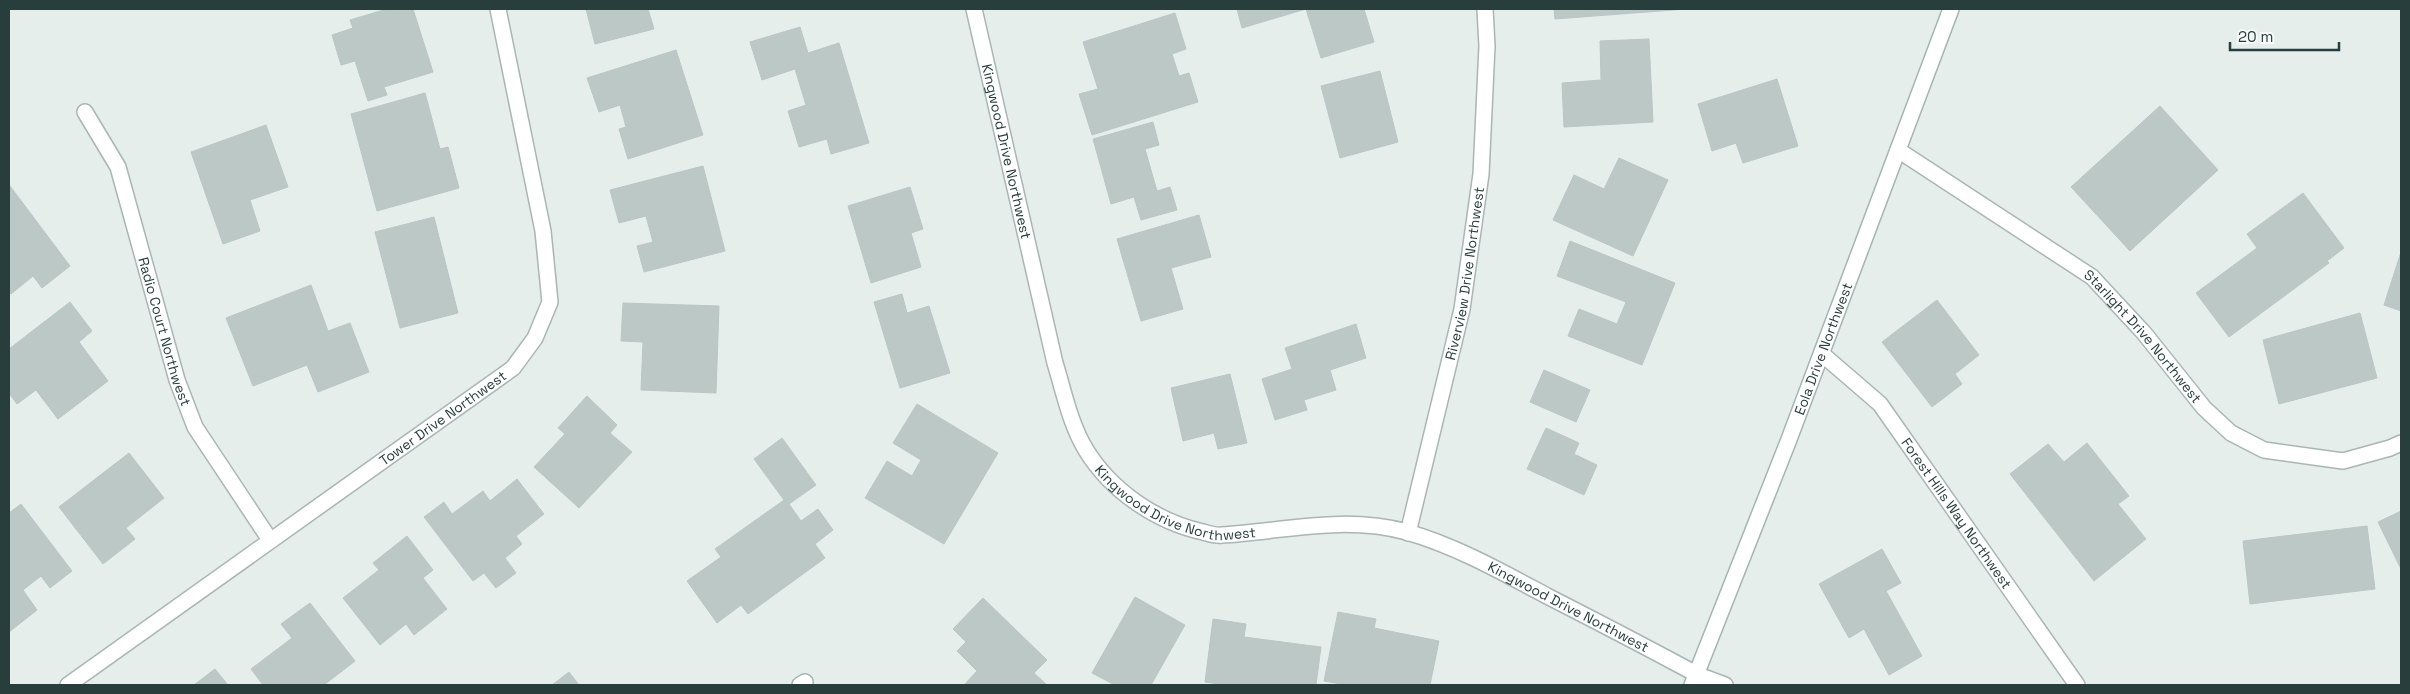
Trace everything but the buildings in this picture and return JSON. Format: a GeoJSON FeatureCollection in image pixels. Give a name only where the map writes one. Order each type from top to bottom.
{"type":"FeatureCollection","features":[{"type":"Feature","properties":{"kind":"street","name":"Tower Drive Northwest"},"geometry":{"type":"LineString","coordinates":[[68,685],[512,368],[535,338],[550,302],[543,231],[498,9]]}},
{"type":"Feature","properties":{"kind":"street","name":"Kingwood Drive Northwest"},"geometry":{"type":"LineString","coordinates":[[974,9],[1055,363],[1072,419],[1086,450],[1103,473],[1122,491],[1167,520],[1193,530],[1220,536],[1337,523],[1375,525],[1408,533],[1457,550],[1510,576],[1695,680],[1725,685]]}},
{"type":"Feature","properties":{"kind":"street","name":"Riverview Drive Northwest"},"geometry":{"type":"LineString","coordinates":[[1408,533],[1462,310],[1481,174],[1488,46],[1485,9]]}},
{"type":"Feature","properties":{"kind":"street","name":"Eola Drive Northwest"},"geometry":{"type":"LineString","coordinates":[[1695,680],[1822,354],[1950,9]]}},
{"type":"Feature","properties":{"kind":"street","name":"Radio Court Northwest"},"geometry":{"type":"LineString","coordinates":[[85,112],[118,167],[177,380],[195,427],[270,540]]}},
{"type":"Feature","properties":{"kind":"street","name":"Starlight Drive Northwest"},"geometry":{"type":"LineString","coordinates":[[1898,150],[2092,277],[2144,332],[2204,408],[2231,433],[2264,450],[2343,461],[2401,443]]}},
{"type":"Feature","properties":{"kind":"street","name":"Forest Hills Way Northwest"},"geometry":{"type":"LineString","coordinates":[[1822,354],[1880,404],[2077,685]]}}]}
